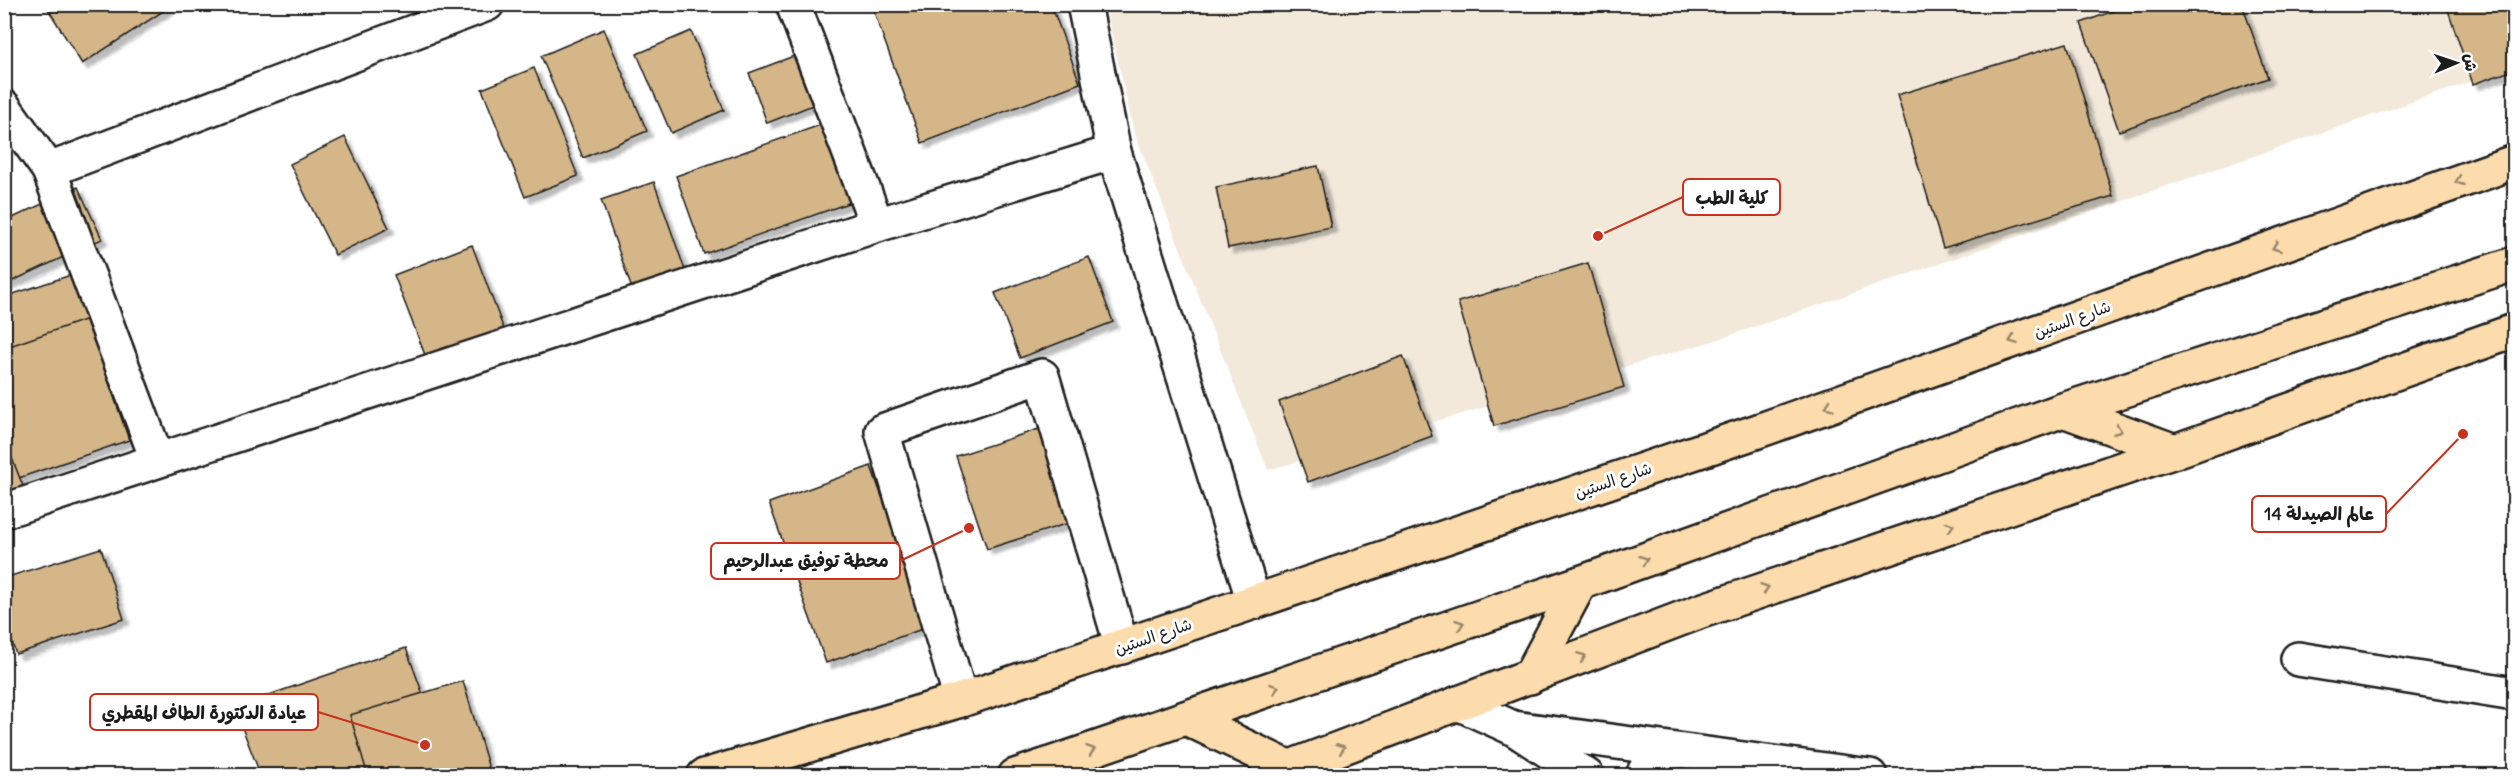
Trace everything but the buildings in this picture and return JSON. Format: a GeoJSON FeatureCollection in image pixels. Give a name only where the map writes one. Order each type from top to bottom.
{"type":"FeatureCollection","features":[{"type":"Feature","properties":{"kind":"main road","name":"شارع الستين"},"geometry":{"type":"LineString","coordinates":[[704,776],[961,700],[1254,602],[1755,432],[2514,162]]}},
{"type":"Feature","properties":{"kind":"main road"},"geometry":{"type":"LineString","coordinates":[[1015,776],[1580,583],[2063,410],[2514,265]]}},
{"type":"Feature","properties":{"kind":"main road"},"geometry":{"type":"LineString","coordinates":[[1186,718],[1278,772],[1731,600],[2175,451],[2514,331]]}},
{"type":"Feature","properties":{"kind":"main road"},"geometry":{"type":"LineString","coordinates":[[2063,410],[2175,451]]}},
{"type":"Feature","properties":{"kind":"main road"},"geometry":{"type":"LineString","coordinates":[[1530,677],[1580,583]]}},
{"type":"Feature","properties":{"kind":"street"},"geometry":{"type":"LineString","coordinates":[[49,170],[487,4]]}},
{"type":"Feature","properties":{"kind":"street"},"geometry":{"type":"LineString","coordinates":[[793,4],[877,225]]}},
{"type":"Feature","properties":{"kind":"street"},"geometry":{"type":"LineString","coordinates":[[1084,4],[1114,152],[1254,602]]}},
{"type":"Feature","properties":{"kind":"street"},"geometry":{"type":"LineString","coordinates":[[4,107],[49,170],[157,459]]}},
{"type":"Feature","properties":{"kind":"street"},"geometry":{"type":"LineString","coordinates":[[4,511],[877,225],[1114,152]]}},
{"type":"Feature","properties":{"kind":"street"},"geometry":{"type":"LineString","coordinates":[[961,700],[882,431],[1042,376],[1122,646]]}},
{"type":"Feature","properties":{"kind":"street"},"geometry":{"type":"LineString","coordinates":[[2298,659],[2514,694]]}},
{"type":"Feature","properties":{"kind":"street"},"geometry":{"type":"LineString","coordinates":[[1458,703],[1514,728],[1587,776]]}},
{"type":"Feature","properties":{"kind":"street"},"geometry":{"type":"LineString","coordinates":[[1514,728],[1870,776]]}},
{"type":"Feature","properties":{"kind":"street"},"geometry":{"type":"LineString","coordinates":[[1643,776],[1654,760],[1666,753],[1680,751]]}},
{"type":"Feature","properties":{"kind":"shaded area"},"geometry":{"type":"Polygon","coordinates":[[[2514,4],[2514,67],[1713,341],[1268,470],[1134,132],[1105,5],[2514,4]]]}},
{"type":"Feature","properties":{"kind":"place","name":"كلية الطب"},"geometry":{"type":"Point","coordinates":[1598,236]}},
{"type":"Feature","properties":{"kind":"place","name":"عالم الصيدلة 14"},"geometry":{"type":"Point","coordinates":[2463,434]}},
{"type":"Feature","properties":{"kind":"place","name":"محطة توفيق عبدالرحيم"},"geometry":{"type":"Point","coordinates":[969,528]}},
{"type":"Feature","properties":{"kind":"place","name":"عيادة الدكتورة الطاف المقطري"},"geometry":{"type":"Point","coordinates":[425,745]}}]}
